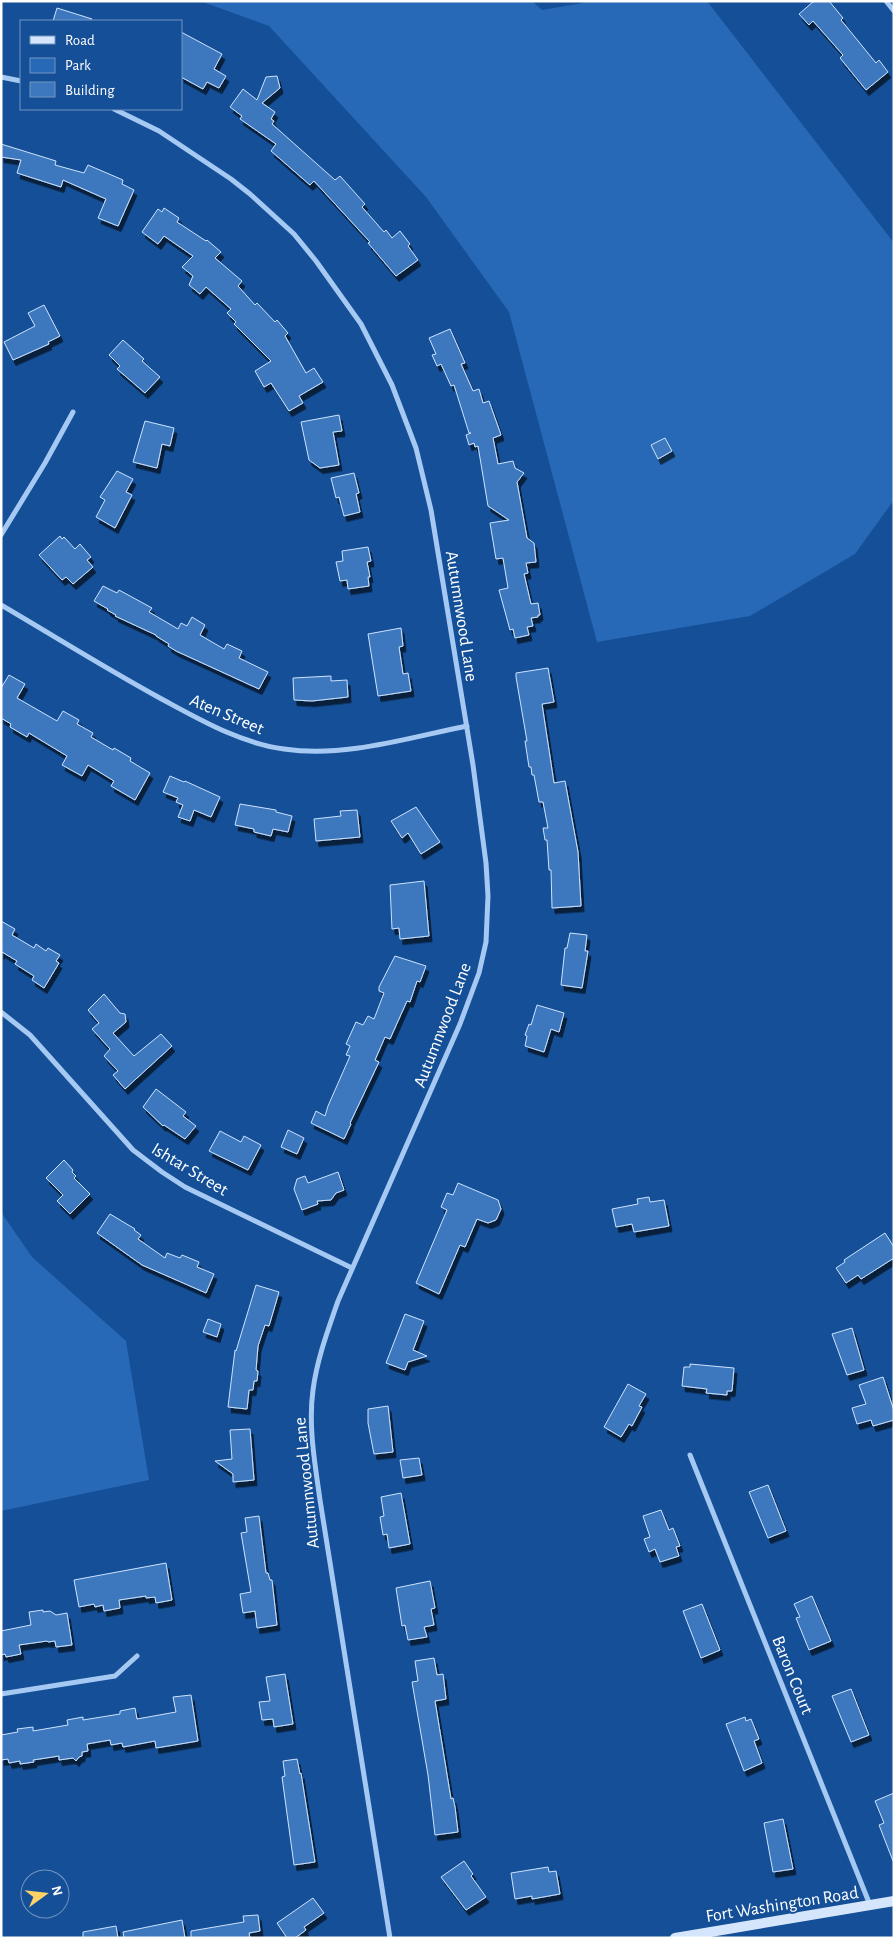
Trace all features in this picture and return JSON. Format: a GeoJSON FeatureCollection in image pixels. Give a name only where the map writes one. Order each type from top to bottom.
{"type":"FeatureCollection","features":[{"type":"Feature","properties":{"kind":"main road","name":"Fort Washington Road"},"geometry":{"type":"LineString","coordinates":[[675,1938],[894,1902]]}},
{"type":"Feature","properties":{"kind":"street"},"geometry":{"type":"LineString","coordinates":[[886,1],[894,11]]}},
{"type":"Feature","properties":{"kind":"street"},"geometry":{"type":"LineString","coordinates":[[1,78],[20,81]]}},
{"type":"Feature","properties":{"kind":"street","name":"Autumnwood Lane"},"geometry":{"type":"LineString","coordinates":[[116,110],[159,131],[205,160],[250,194],[294,234],[361,324],[383,364],[402,409],[421,467],[431,510],[467,726],[486,863],[488,896],[486,942],[479,973],[460,1024],[352,1268],[322,1347],[313,1390],[312,1446],[390,1938]]}},
{"type":"Feature","properties":{"kind":"street"},"geometry":{"type":"LineString","coordinates":[[1,535],[45,463],[73,412]]}},
{"type":"Feature","properties":{"kind":"street","name":"Aten Street"},"geometry":{"type":"LineString","coordinates":[[1,606],[178,708],[243,739],[267,746],[284,750],[336,750],[369,747],[467,726]]}},
{"type":"Feature","properties":{"kind":"street","name":"Ishtar Street"},"geometry":{"type":"LineString","coordinates":[[1,1012],[30,1035],[133,1150],[162,1172],[193,1191],[352,1268]]}},
{"type":"Feature","properties":{"kind":"street","name":"Baron Court"},"geometry":{"type":"LineString","coordinates":[[690,1455],[870,1906]]}},
{"type":"Feature","properties":{"kind":"street"},"geometry":{"type":"LineString","coordinates":[[1,1694],[115,1676],[137,1656]]}},
{"type":"Feature","properties":{"kind":"green space"},"geometry":{"type":"Polygon","coordinates":[[[200,1],[532,1],[542,10],[594,1],[707,1],[894,243],[894,500],[855,554],[750,616],[597,642],[509,312],[426,197],[269,26],[200,1]]]}},
{"type":"Feature","properties":{"kind":"green space"},"geometry":{"type":"Polygon","coordinates":[[[1,1212],[32,1257],[126,1341],[149,1480],[1,1511],[1,1212]]]}},
{"type":"Feature","properties":{"kind":"building"},"geometry":{"type":"Polygon","coordinates":[[[814,1],[829,1],[843,18],[841,20],[876,63],[879,60],[888,72],[866,90],[840,58],[843,55],[813,21],[809,25],[799,14],[814,1]]]}},
{"type":"Feature","properties":{"kind":"building"},"geometry":{"type":"Polygon","coordinates":[[[57,8],[92,19],[92,20],[53,20],[57,8]]]}},
{"type":"Feature","properties":{"kind":"building"},"geometry":{"type":"Polygon","coordinates":[[[182,33],[222,54],[214,69],[226,76],[219,88],[207,82],[203,89],[182,78],[182,33]]]}},
{"type":"Feature","properties":{"kind":"building"},"geometry":{"type":"Polygon","coordinates":[[[277,76],[280,88],[262,103],[275,112],[271,119],[274,121],[272,124],[335,180],[340,176],[365,204],[362,207],[384,232],[386,230],[392,238],[400,231],[410,244],[408,246],[418,260],[396,276],[368,243],[370,242],[314,181],[310,185],[271,151],[276,144],[240,119],[242,116],[230,107],[243,89],[257,100],[266,77],[277,76]]]}},
{"type":"Feature","properties":{"kind":"building"},"geometry":{"type":"Polygon","coordinates":[[[1,144],[56,161],[55,165],[84,173],[88,165],[123,180],[122,184],[134,190],[118,226],[98,218],[106,199],[63,180],[61,187],[17,173],[21,160],[1,157],[1,144]]]}},
{"type":"Feature","properties":{"kind":"building"},"geometry":{"type":"Polygon","coordinates":[[[164,208],[179,218],[177,222],[207,240],[221,252],[215,258],[242,281],[238,286],[255,305],[257,303],[275,322],[277,320],[288,333],[285,336],[306,373],[314,368],[323,382],[299,396],[303,403],[289,411],[271,383],[264,387],[255,371],[271,361],[234,324],[236,322],[227,313],[231,309],[206,287],[200,294],[189,285],[193,276],[182,267],[193,256],[164,236],[158,244],[142,232],[158,209],[162,212],[164,208]]]}},
{"type":"Feature","properties":{"kind":"building"},"geometry":{"type":"Polygon","coordinates":[[[44,305],[60,336],[48,342],[49,344],[13,360],[4,342],[35,326],[28,313],[44,305]]]}},
{"type":"Feature","properties":{"kind":"building"},"geometry":{"type":"Polygon","coordinates":[[[450,329],[465,363],[461,364],[473,391],[479,389],[483,403],[489,401],[501,435],[493,438],[498,464],[513,461],[515,468],[524,473],[517,482],[527,538],[534,543],[536,562],[526,563],[528,573],[524,574],[531,604],[538,603],[540,615],[531,618],[533,626],[527,627],[529,635],[515,638],[513,629],[510,630],[499,590],[508,588],[503,558],[496,559],[490,523],[509,520],[488,506],[478,446],[475,447],[474,443],[469,445],[466,435],[471,433],[469,433],[454,385],[451,386],[441,364],[437,366],[432,355],[436,354],[429,338],[450,329]]]}},
{"type":"Feature","properties":{"kind":"building"},"geometry":{"type":"Polygon","coordinates":[[[123,340],[160,377],[145,393],[117,369],[120,366],[109,355],[123,340]]]}},
{"type":"Feature","properties":{"kind":"building"},"geometry":{"type":"Polygon","coordinates":[[[339,415],[342,431],[333,432],[339,465],[320,468],[309,460],[301,422],[339,415]]]}},
{"type":"Feature","properties":{"kind":"building"},"geometry":{"type":"Polygon","coordinates":[[[145,421],[174,428],[170,446],[162,444],[157,468],[133,462],[145,421]]]}},
{"type":"Feature","properties":{"kind":"building"},"geometry":{"type":"Polygon","coordinates":[[[665,438],[672,451],[658,459],[651,445],[665,438]]]}},
{"type":"Feature","properties":{"kind":"building"},"geometry":{"type":"Polygon","coordinates":[[[117,471],[133,479],[126,492],[132,495],[115,528],[96,517],[105,500],[100,497],[117,471]]]}},
{"type":"Feature","properties":{"kind":"building"},"geometry":{"type":"Polygon","coordinates":[[[354,473],[359,493],[356,494],[360,512],[344,516],[339,497],[336,498],[331,478],[354,473]]]}},
{"type":"Feature","properties":{"kind":"building"},"geometry":{"type":"Polygon","coordinates":[[[60,536],[62,539],[64,537],[75,549],[80,544],[91,557],[87,560],[93,567],[73,584],[66,577],[62,580],[39,555],[60,536]]]}},
{"type":"Feature","properties":{"kind":"building"},"geometry":{"type":"Polygon","coordinates":[[[368,547],[371,561],[367,562],[370,577],[368,577],[369,586],[348,589],[347,580],[340,581],[336,562],[343,561],[342,551],[368,547]]]}},
{"type":"Feature","properties":{"kind":"building"},"geometry":{"type":"Polygon","coordinates":[[[103,586],[117,593],[119,590],[152,608],[149,612],[178,629],[181,623],[187,626],[192,617],[205,625],[200,635],[224,649],[227,644],[242,651],[239,658],[268,672],[259,689],[176,651],[156,635],[115,616],[108,609],[94,601],[103,586]]]}},
{"type":"Feature","properties":{"kind":"building"},"geometry":{"type":"Polygon","coordinates":[[[401,628],[403,646],[399,647],[403,674],[408,673],[411,691],[378,696],[368,634],[401,628]]]}},
{"type":"Feature","properties":{"kind":"building"},"geometry":{"type":"Polygon","coordinates":[[[548,668],[554,702],[542,704],[554,783],[565,781],[578,852],[581,906],[552,908],[551,870],[549,870],[547,840],[545,840],[543,828],[548,828],[543,802],[539,802],[534,775],[532,775],[531,767],[529,767],[525,741],[527,741],[516,677],[516,673],[548,668]]]}},
{"type":"Feature","properties":{"kind":"building"},"geometry":{"type":"Polygon","coordinates":[[[9,675],[25,684],[17,698],[57,721],[63,711],[79,720],[77,724],[93,733],[91,737],[131,758],[130,761],[150,773],[135,800],[111,786],[114,781],[88,765],[82,776],[62,765],[67,756],[29,733],[27,737],[10,727],[11,724],[1,718],[1,688],[9,675]]]}},
{"type":"Feature","properties":{"kind":"building"},"geometry":{"type":"Polygon","coordinates":[[[331,676],[331,681],[347,680],[348,697],[312,701],[294,700],[293,678],[331,676]]]}},
{"type":"Feature","properties":{"kind":"building"},"geometry":{"type":"Polygon","coordinates":[[[170,776],[220,797],[211,817],[194,810],[190,821],[178,817],[183,805],[176,802],[178,798],[163,792],[170,776]]]}},
{"type":"Feature","properties":{"kind":"building"},"geometry":{"type":"Polygon","coordinates":[[[240,804],[276,810],[276,812],[292,816],[288,832],[273,829],[271,836],[254,832],[254,829],[235,825],[240,804]]]}},
{"type":"Feature","properties":{"kind":"building"},"geometry":{"type":"Polygon","coordinates":[[[416,807],[440,842],[421,854],[408,833],[402,838],[391,821],[416,807]]]}},
{"type":"Feature","properties":{"kind":"building"},"geometry":{"type":"Polygon","coordinates":[[[357,810],[360,837],[316,841],[314,819],[341,816],[340,811],[357,810]]]}},
{"type":"Feature","properties":{"kind":"building"},"geometry":{"type":"Polygon","coordinates":[[[424,881],[429,936],[400,939],[399,928],[392,929],[390,885],[424,881]]]}},
{"type":"Feature","properties":{"kind":"building"},"geometry":{"type":"Polygon","coordinates":[[[1,921],[15,929],[12,935],[34,948],[36,944],[46,951],[48,948],[60,955],[56,961],[59,963],[44,988],[32,980],[34,976],[15,964],[17,961],[2,952],[1,954],[1,921]]]}},
{"type":"Feature","properties":{"kind":"building"},"geometry":{"type":"Polygon","coordinates":[[[570,933],[587,935],[585,951],[588,951],[582,988],[561,985],[565,948],[567,948],[570,933]]]}},
{"type":"Feature","properties":{"kind":"building"},"geometry":{"type":"Polygon","coordinates":[[[395,956],[426,966],[420,982],[417,981],[410,1002],[407,1001],[390,1039],[385,1037],[375,1060],[379,1062],[344,1139],[311,1123],[316,1111],[325,1116],[350,1056],[346,1055],[350,1046],[346,1044],[356,1022],[363,1025],[368,1016],[374,1019],[384,993],[379,991],[379,987],[395,956]]]}},
{"type":"Feature","properties":{"kind":"building"},"geometry":{"type":"Polygon","coordinates":[[[104,994],[120,1013],[125,1014],[126,1022],[113,1033],[134,1056],[161,1034],[172,1046],[125,1089],[113,1075],[118,1071],[104,1056],[110,1049],[92,1029],[99,1023],[88,1010],[104,994]]]}},
{"type":"Feature","properties":{"kind":"building"},"geometry":{"type":"Polygon","coordinates":[[[537,1005],[564,1013],[559,1032],[551,1029],[544,1052],[525,1046],[527,1036],[525,1035],[529,1024],[531,1025],[537,1005]]]}},
{"type":"Feature","properties":{"kind":"building"},"geometry":{"type":"Polygon","coordinates":[[[156,1089],[186,1112],[183,1116],[196,1126],[185,1139],[163,1126],[143,1107],[156,1089]]]}},
{"type":"Feature","properties":{"kind":"building"},"geometry":{"type":"Polygon","coordinates":[[[288,1130],[304,1138],[297,1154],[281,1147],[288,1130]]]}},
{"type":"Feature","properties":{"kind":"building"},"geometry":{"type":"Polygon","coordinates":[[[220,1131],[241,1142],[244,1136],[261,1145],[248,1170],[209,1151],[220,1131]]]}},
{"type":"Feature","properties":{"kind":"building"},"geometry":{"type":"Polygon","coordinates":[[[64,1160],[73,1170],[72,1172],[76,1176],[74,1178],[90,1194],[70,1214],[57,1201],[63,1195],[46,1178],[64,1160]]]}},
{"type":"Feature","properties":{"kind":"building"},"geometry":{"type":"Polygon","coordinates":[[[338,1172],[344,1190],[336,1193],[331,1200],[317,1201],[318,1204],[302,1210],[294,1189],[297,1179],[305,1176],[308,1183],[338,1172]]]}},
{"type":"Feature","properties":{"kind":"building"},"geometry":{"type":"Polygon","coordinates":[[[458,1183],[498,1200],[501,1209],[496,1220],[488,1223],[477,1219],[465,1247],[460,1245],[439,1294],[416,1283],[447,1210],[441,1207],[447,1193],[453,1195],[458,1183]]]}},
{"type":"Feature","properties":{"kind":"building"},"geometry":{"type":"Polygon","coordinates":[[[649,1197],[650,1202],[664,1200],[669,1226],[634,1232],[632,1224],[616,1227],[612,1209],[638,1204],[637,1199],[649,1197]]]}},
{"type":"Feature","properties":{"kind":"building"},"geometry":{"type":"Polygon","coordinates":[[[110,1214],[135,1229],[141,1235],[138,1239],[165,1258],[167,1253],[180,1258],[182,1255],[199,1262],[197,1267],[214,1274],[206,1293],[142,1265],[97,1233],[110,1214]]]}},
{"type":"Feature","properties":{"kind":"building"},"geometry":{"type":"Polygon","coordinates":[[[885,1233],[894,1247],[894,1258],[861,1279],[858,1275],[846,1283],[836,1268],[845,1262],[844,1260],[885,1233]]]}},
{"type":"Feature","properties":{"kind":"building"},"geometry":{"type":"Polygon","coordinates":[[[256,1285],[279,1292],[269,1326],[265,1325],[258,1346],[257,1381],[254,1381],[253,1390],[249,1390],[247,1409],[228,1407],[235,1350],[256,1285]]]}},
{"type":"Feature","properties":{"kind":"building"},"geometry":{"type":"Polygon","coordinates":[[[405,1314],[424,1321],[413,1350],[427,1356],[408,1362],[405,1370],[386,1363],[405,1314]]]}},
{"type":"Feature","properties":{"kind":"building"},"geometry":{"type":"Polygon","coordinates":[[[208,1319],[221,1324],[217,1337],[203,1332],[208,1319]]]}},
{"type":"Feature","properties":{"kind":"building"},"geometry":{"type":"Polygon","coordinates":[[[852,1328],[864,1370],[847,1375],[832,1334],[852,1328]]]}},
{"type":"Feature","properties":{"kind":"building"},"geometry":{"type":"Polygon","coordinates":[[[690,1364],[734,1368],[732,1391],[727,1391],[727,1395],[706,1393],[707,1389],[682,1386],[684,1367],[690,1367],[690,1364]]]}},
{"type":"Feature","properties":{"kind":"building"},"geometry":{"type":"Polygon","coordinates":[[[883,1377],[894,1411],[894,1420],[873,1426],[871,1420],[857,1424],[852,1408],[866,1404],[859,1385],[883,1377]]]}},
{"type":"Feature","properties":{"kind":"building"},"geometry":{"type":"Polygon","coordinates":[[[628,1384],[646,1394],[639,1406],[642,1407],[632,1426],[629,1424],[621,1437],[604,1427],[628,1384]]]}},
{"type":"Feature","properties":{"kind":"building"},"geometry":{"type":"Polygon","coordinates":[[[388,1406],[393,1452],[374,1454],[368,1423],[368,1409],[388,1406]]]}},
{"type":"Feature","properties":{"kind":"building"},"geometry":{"type":"Polygon","coordinates":[[[250,1429],[254,1480],[233,1482],[233,1474],[215,1461],[232,1459],[230,1430],[250,1429]]]}},
{"type":"Feature","properties":{"kind":"building"},"geometry":{"type":"Polygon","coordinates":[[[419,1458],[422,1475],[403,1478],[400,1460],[419,1458]]]}},
{"type":"Feature","properties":{"kind":"building"},"geometry":{"type":"Polygon","coordinates":[[[768,1485],[786,1531],[768,1538],[749,1492],[768,1485]]]}},
{"type":"Feature","properties":{"kind":"building"},"geometry":{"type":"Polygon","coordinates":[[[401,1493],[410,1544],[389,1548],[387,1534],[383,1535],[380,1517],[384,1516],[381,1497],[401,1493]]]}},
{"type":"Feature","properties":{"kind":"building"},"geometry":{"type":"Polygon","coordinates":[[[661,1510],[669,1530],[673,1528],[680,1546],[676,1547],[679,1556],[660,1562],[655,1549],[649,1552],[644,1539],[650,1537],[643,1516],[661,1510]]]}},
{"type":"Feature","properties":{"kind":"building"},"geometry":{"type":"Polygon","coordinates":[[[259,1516],[266,1573],[268,1573],[270,1580],[272,1580],[277,1625],[257,1628],[255,1611],[243,1613],[240,1594],[251,1592],[241,1533],[247,1532],[245,1518],[259,1516]]]}},
{"type":"Feature","properties":{"kind":"building"},"geometry":{"type":"Polygon","coordinates":[[[166,1563],[172,1600],[156,1603],[155,1597],[146,1598],[146,1596],[119,1600],[120,1608],[104,1611],[103,1605],[95,1607],[94,1604],[79,1607],[74,1580],[166,1563]]]}},
{"type":"Feature","properties":{"kind":"building"},"geometry":{"type":"Polygon","coordinates":[[[430,1581],[435,1608],[431,1609],[434,1625],[424,1627],[427,1637],[408,1640],[405,1625],[402,1626],[396,1588],[430,1581]]]}},
{"type":"Feature","properties":{"kind":"building"},"geometry":{"type":"Polygon","coordinates":[[[812,1596],[831,1641],[809,1650],[796,1618],[800,1617],[794,1604],[812,1596]]]}},
{"type":"Feature","properties":{"kind":"building"},"geometry":{"type":"Polygon","coordinates":[[[702,1604],[720,1650],[701,1658],[683,1611],[702,1604]]]}},
{"type":"Feature","properties":{"kind":"building"},"geometry":{"type":"Polygon","coordinates":[[[43,1610],[43,1612],[50,1611],[56,1615],[67,1613],[72,1645],[56,1647],[55,1641],[47,1641],[19,1645],[21,1654],[6,1657],[5,1654],[1,1655],[1,1631],[31,1625],[29,1612],[43,1610]]]}},
{"type":"Feature","properties":{"kind":"building"},"geometry":{"type":"Polygon","coordinates":[[[434,1658],[437,1675],[443,1674],[446,1699],[435,1701],[458,1832],[435,1835],[428,1775],[412,1682],[418,1681],[415,1661],[434,1658]]]}},
{"type":"Feature","properties":{"kind":"building"},"geometry":{"type":"Polygon","coordinates":[[[285,1674],[293,1724],[274,1727],[273,1719],[262,1720],[259,1702],[270,1701],[266,1677],[285,1674]]]}},
{"type":"Feature","properties":{"kind":"building"},"geometry":{"type":"Polygon","coordinates":[[[851,1689],[869,1735],[851,1742],[832,1696],[851,1689]]]}},
{"type":"Feature","properties":{"kind":"building"},"geometry":{"type":"Polygon","coordinates":[[[191,1695],[198,1741],[156,1748],[155,1741],[123,1747],[122,1743],[111,1745],[110,1740],[87,1744],[88,1751],[82,1752],[82,1756],[76,1761],[73,1758],[59,1760],[59,1756],[20,1764],[20,1761],[9,1763],[8,1759],[1,1760],[1,1735],[18,1732],[17,1729],[33,1727],[33,1731],[68,1725],[67,1720],[83,1717],[83,1720],[120,1714],[120,1711],[135,1708],[137,1719],[176,1712],[173,1697],[191,1695]]]}},
{"type":"Feature","properties":{"kind":"building"},"geometry":{"type":"Polygon","coordinates":[[[745,1717],[746,1721],[751,1719],[759,1739],[754,1741],[762,1763],[744,1771],[726,1724],[745,1717]]]}},
{"type":"Feature","properties":{"kind":"building"},"geometry":{"type":"Polygon","coordinates":[[[297,1759],[301,1773],[315,1862],[294,1865],[282,1777],[285,1776],[283,1761],[297,1759]]]}},
{"type":"Feature","properties":{"kind":"building"},"geometry":{"type":"Polygon","coordinates":[[[894,1793],[893,1861],[879,1825],[884,1823],[875,1801],[894,1793]]]}},
{"type":"Feature","properties":{"kind":"building"},"geometry":{"type":"Polygon","coordinates":[[[783,1819],[793,1869],[773,1872],[764,1823],[783,1819]]]}},
{"type":"Feature","properties":{"kind":"building"},"geometry":{"type":"Polygon","coordinates":[[[464,1861],[473,1874],[471,1876],[486,1897],[466,1910],[441,1877],[464,1861]]]}},
{"type":"Feature","properties":{"kind":"building"},"geometry":{"type":"Polygon","coordinates":[[[548,1867],[549,1872],[556,1871],[560,1894],[532,1899],[532,1896],[515,1899],[511,1873],[548,1867]]]}},
{"type":"Feature","properties":{"kind":"building"},"geometry":{"type":"Polygon","coordinates":[[[313,1898],[324,1913],[304,1927],[306,1930],[295,1938],[287,1938],[277,1923],[313,1898]]]}},
{"type":"Feature","properties":{"kind":"building"},"geometry":{"type":"Polygon","coordinates":[[[258,1915],[260,1931],[249,1933],[250,1938],[191,1938],[191,1931],[244,1922],[243,1916],[258,1915]]]}},
{"type":"Feature","properties":{"kind":"building"},"geometry":{"type":"Polygon","coordinates":[[[182,1920],[185,1938],[124,1938],[123,1932],[182,1920]]]}},
{"type":"Feature","properties":{"kind":"building"},"geometry":{"type":"Polygon","coordinates":[[[116,1926],[118,1938],[83,1938],[83,1932],[116,1926]]]}}]}
